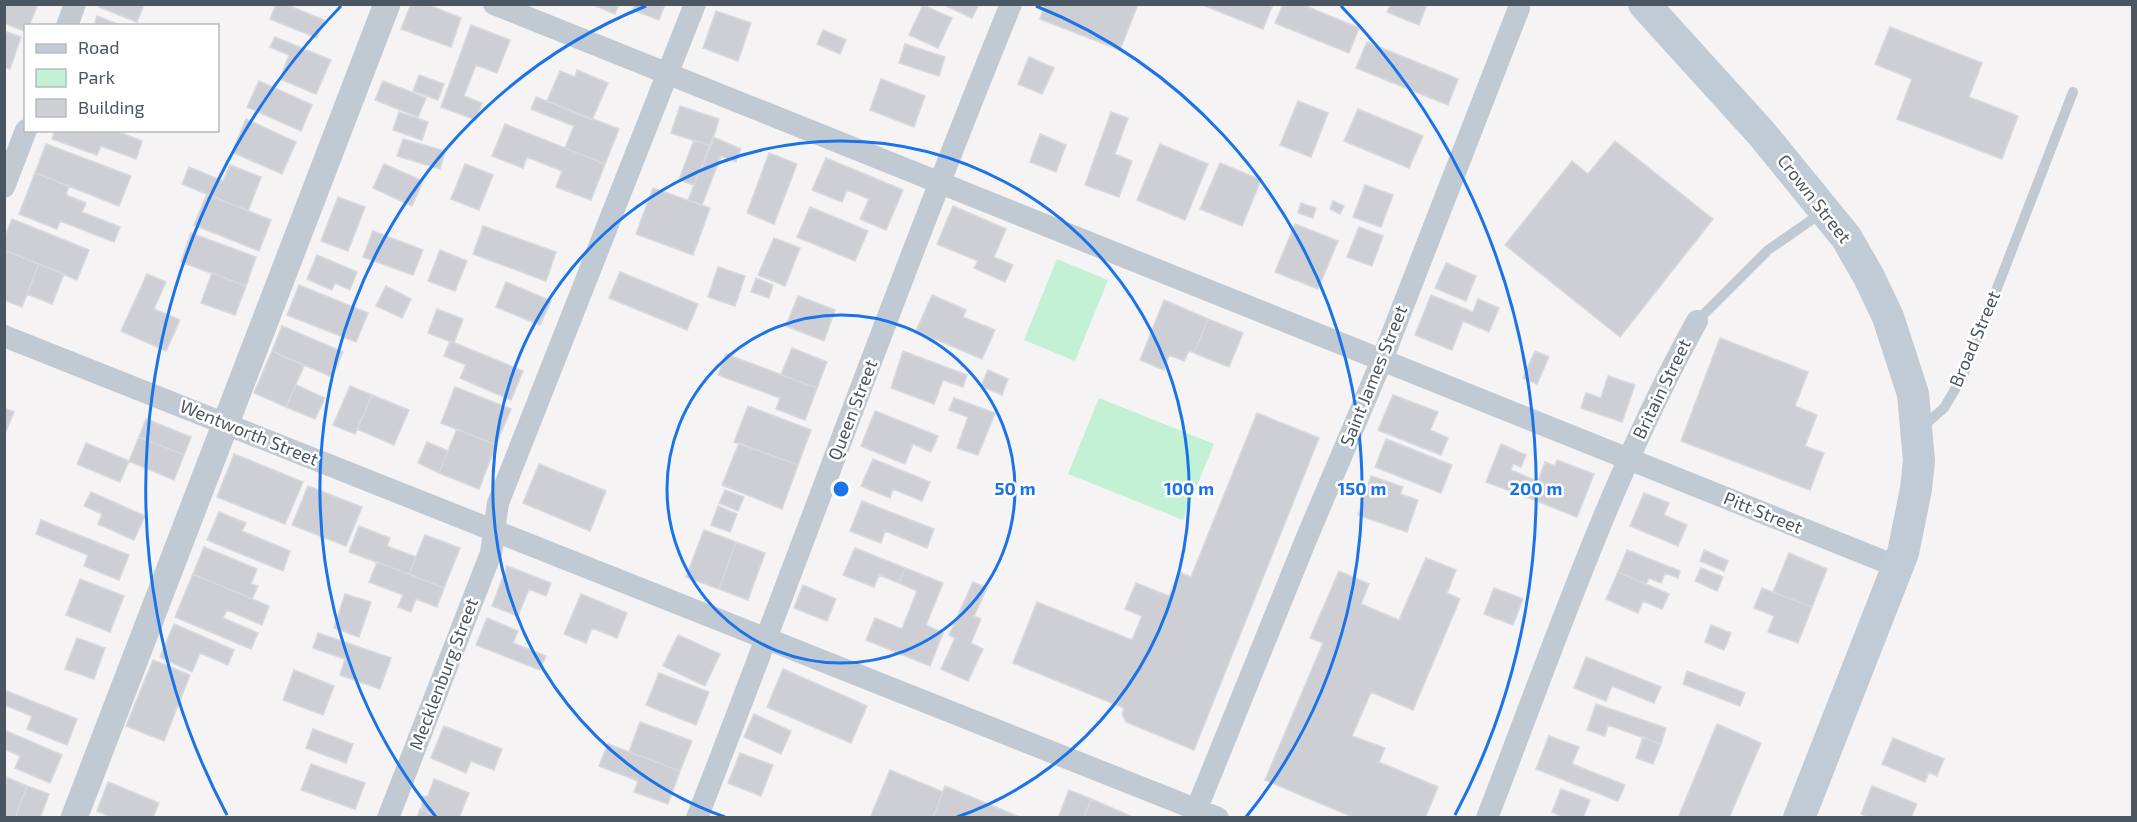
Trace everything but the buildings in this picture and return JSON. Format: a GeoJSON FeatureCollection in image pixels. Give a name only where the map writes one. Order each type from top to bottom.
{"type":"FeatureCollection","features":[{"type":"Feature","properties":{"kind":"main road","name":"Crown Street"},"geometry":{"type":"LineString","coordinates":[[1644,4],[1701,64],[1826,210],[1869,276],[1888,317],[1913,394],[1917,431]]}},
{"type":"Feature","properties":{"kind":"main road"},"geometry":{"type":"LineString","coordinates":[[1799,818],[1898,567],[1916,489],[1917,431]]}},
{"type":"Feature","properties":{"kind":"street"},"geometry":{"type":"LineString","coordinates":[[68,24],[75,4]]}},
{"type":"Feature","properties":{"kind":"street"},"geometry":{"type":"LineString","coordinates":[[74,818],[387,4]]}},
{"type":"Feature","properties":{"kind":"street","name":"Pitt Street"},"geometry":{"type":"LineString","coordinates":[[494,4],[1898,567]]}},
{"type":"Feature","properties":{"kind":"street"},"geometry":{"type":"LineString","coordinates":[[668,73],[695,4]]}},
{"type":"Feature","properties":{"kind":"street","name":"Queen Street"},"geometry":{"type":"LineString","coordinates":[[697,818],[767,639],[938,182],[1011,4]]}},
{"type":"Feature","properties":{"kind":"street","name":"Saint James Street"},"geometry":{"type":"LineString","coordinates":[[1195,813],[1382,360],[1519,8]]}},
{"type":"Feature","properties":{"kind":"street","name":"Mecklenburg Street"},"geometry":{"type":"LineString","coordinates":[[388,818],[491,552],[498,503],[668,73]]}},
{"type":"Feature","properties":{"kind":"street"},"geometry":{"type":"LineString","coordinates":[[4,187],[25,132]]}},
{"type":"Feature","properties":{"kind":"street","name":"Britain Street"},"geometry":{"type":"LineString","coordinates":[[1487,818],[1628,459],[1659,388],[1697,321]]}},
{"type":"Feature","properties":{"kind":"street","name":"Wentworth Street"},"geometry":{"type":"LineString","coordinates":[[4,336],[767,639],[1195,813],[1218,818]]}},
{"type":"Feature","properties":{"kind":"lane","name":"Broad Street"},"geometry":{"type":"LineString","coordinates":[[1917,431],[1944,408],[1963,376],[2073,92]]}},
{"type":"Feature","properties":{"kind":"lane"},"geometry":{"type":"LineString","coordinates":[[1697,321],[1768,250],[1826,210]]}},
{"type":"Feature","properties":{"kind":"green space"},"geometry":{"type":"Polygon","coordinates":[[[1057,259],[1108,280],[1075,361],[1024,340],[1057,259]]]}},
{"type":"Feature","properties":{"kind":"green space"},"geometry":{"type":"Polygon","coordinates":[[[1099,398],[1214,444],[1183,520],[1068,474],[1099,398]]]}}]}
